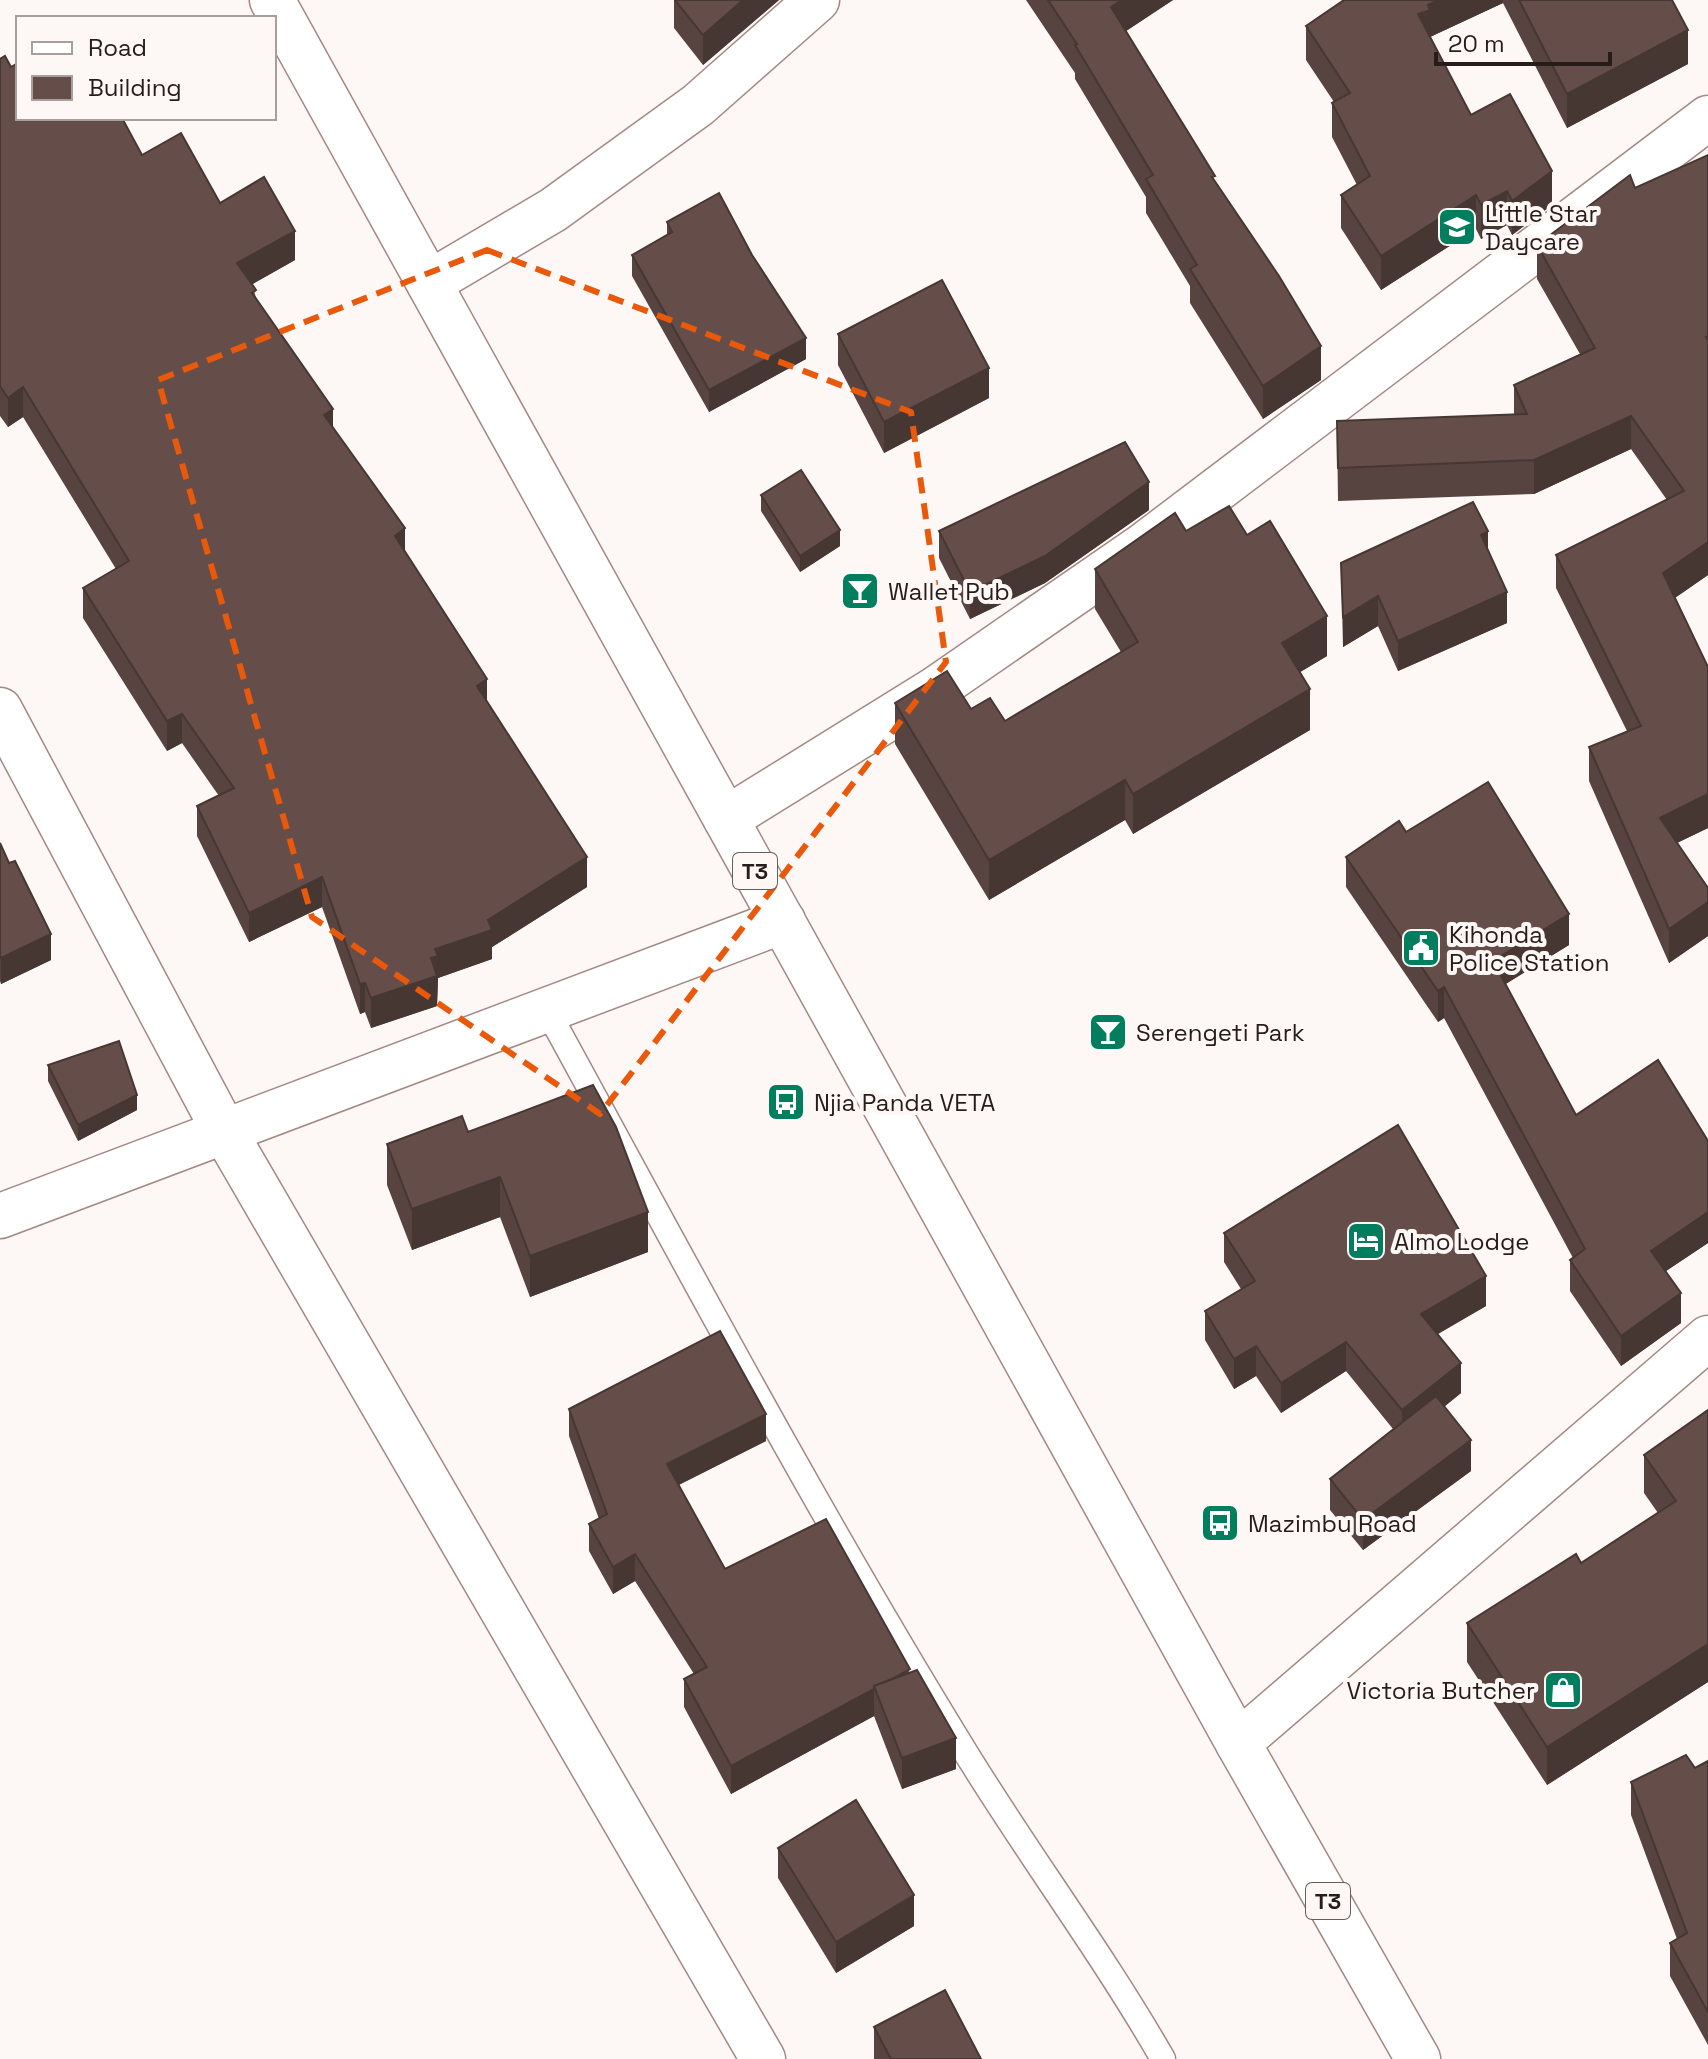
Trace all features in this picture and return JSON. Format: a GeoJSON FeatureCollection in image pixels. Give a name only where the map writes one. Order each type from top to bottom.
{"type":"FeatureCollection","features":[{"type":"Feature","properties":{"kind":"main road","name":"T3"},"geometry":{"type":"LineString","coordinates":[[272,0],[1238,1743],[1418,2059]]}},
{"type":"Feature","properties":{"kind":"main road"},"geometry":{"type":"LineString","coordinates":[[429,283],[553,210],[686,114],[817,0]]}},
{"type":"Feature","properties":{"kind":"main road"},"geometry":{"type":"LineString","coordinates":[[726,819],[934,690],[1144,545],[1708,118]]}},
{"type":"Feature","properties":{"kind":"main road"},"geometry":{"type":"LineString","coordinates":[[0,710],[223,1129],[763,2059]]}},
{"type":"Feature","properties":{"kind":"main road"},"geometry":{"type":"LineString","coordinates":[[0,1216],[223,1129],[783,921]]}},
{"type":"Feature","properties":{"kind":"main road"},"geometry":{"type":"LineString","coordinates":[[1238,1743],[1708,1338]]}},
{"type":"Feature","properties":{"kind":"lane"},"geometry":{"type":"LineString","coordinates":[[547,1010],[759,1399],[962,1747],[1118,1981],[1163,2059]]}},
{"type":"Feature","properties":{"kind":"highlighted area"},"geometry":{"type":"Polygon","coordinates":[[[487,250],[911,412],[946,662],[600,1114],[312,917],[158,380],[487,250]]]}},
{"type":"Feature","properties":{"kind":"building"},"geometry":{"type":"Polygon","coordinates":[[[675,0],[743,0],[703,35],[675,0]]]}},
{"type":"Feature","properties":{"kind":"building"},"geometry":{"type":"Polygon","coordinates":[[[1048,0],[1122,0],[1111,7],[1215,176],[1212,177],[1279,276],[1321,346],[1263,386],[1190,269],[1197,265],[1146,179],[1153,175],[1048,0]]]}},
{"type":"Feature","properties":{"kind":"building"},"geometry":{"type":"Polygon","coordinates":[[[1344,0],[1438,0],[1428,5],[1430,10],[1418,14],[1471,115],[1510,94],[1552,171],[1512,201],[1507,191],[1481,205],[1476,195],[1381,256],[1341,195],[1370,176],[1332,103],[1350,93],[1306,26],[1344,0]]]}},
{"type":"Feature","properties":{"kind":"building"},"geometry":{"type":"Polygon","coordinates":[[[1519,0],[1672,0],[1688,30],[1567,94],[1519,0]]]}},
{"type":"Feature","properties":{"kind":"building"},"geometry":{"type":"Polygon","coordinates":[[[5,56],[11,67],[16,64],[16,120],[123,120],[142,155],[181,133],[220,203],[264,177],[295,231],[237,263],[256,290],[252,293],[333,409],[324,415],[405,528],[395,536],[487,679],[477,686],[587,857],[488,920],[492,930],[435,949],[438,956],[431,958],[437,976],[371,998],[365,983],[360,984],[322,877],[249,913],[197,806],[234,788],[182,714],[167,721],[83,588],[129,561],[23,387],[8,398],[0,386],[0,59],[5,56]]]}},
{"type":"Feature","properties":{"kind":"building"},"geometry":{"type":"Polygon","coordinates":[[[1708,155],[1708,542],[1663,573],[1708,667],[1708,794],[1660,818],[1708,888],[1708,902],[1669,929],[1589,747],[1641,726],[1556,555],[1684,491],[1631,416],[1534,460],[1338,468],[1337,421],[1527,414],[1514,385],[1595,348],[1537,245],[1630,175],[1635,188],[1708,155]]]}},
{"type":"Feature","properties":{"kind":"building"},"geometry":{"type":"Polygon","coordinates":[[[719,193],[752,255],[806,338],[709,390],[632,255],[672,232],[667,222],[719,193]]]}},
{"type":"Feature","properties":{"kind":"building"},"geometry":{"type":"Polygon","coordinates":[[[942,280],[989,368],[884,422],[838,334],[942,280]]]}},
{"type":"Feature","properties":{"kind":"building"},"geometry":{"type":"Polygon","coordinates":[[[1125,442],[1149,482],[1045,556],[970,592],[939,531],[1125,442]]]}},
{"type":"Feature","properties":{"kind":"building"},"geometry":{"type":"Polygon","coordinates":[[[801,470],[840,530],[800,556],[761,495],[801,470]]]}},
{"type":"Feature","properties":{"kind":"building"},"geometry":{"type":"Polygon","coordinates":[[[1473,502],[1488,531],[1481,535],[1507,592],[1398,641],[1378,596],[1343,617],[1341,563],[1473,502]]]}},
{"type":"Feature","properties":{"kind":"building"},"geometry":{"type":"Polygon","coordinates":[[[1229,506],[1247,535],[1270,521],[1327,616],[1282,643],[1310,689],[1133,794],[1125,780],[989,860],[895,703],[947,671],[971,709],[990,698],[1005,721],[1138,642],[1095,569],[1175,513],[1186,531],[1229,506]]]}},
{"type":"Feature","properties":{"kind":"building"},"geometry":{"type":"Polygon","coordinates":[[[1488,782],[1569,914],[1493,961],[1576,1115],[1658,1060],[1708,1141],[1708,1212],[1651,1251],[1681,1293],[1621,1336],[1570,1260],[1585,1249],[1444,987],[1438,991],[1346,857],[1399,821],[1406,832],[1488,782]]]}},
{"type":"Feature","properties":{"kind":"building"},"geometry":{"type":"Polygon","coordinates":[[[0,843],[9,863],[15,861],[51,934],[1,958],[0,955],[0,843]]]}},
{"type":"Feature","properties":{"kind":"building"},"geometry":{"type":"Polygon","coordinates":[[[119,1041],[137,1095],[78,1125],[48,1065],[119,1041]]]}},
{"type":"Feature","properties":{"kind":"building"},"geometry":{"type":"Polygon","coordinates":[[[593,1085],[616,1127],[648,1212],[530,1256],[500,1177],[412,1209],[387,1144],[462,1116],[468,1132],[593,1085]]]}},
{"type":"Feature","properties":{"kind":"building"},"geometry":{"type":"Polygon","coordinates":[[[1398,1125],[1486,1276],[1421,1314],[1461,1363],[1402,1410],[1346,1342],[1281,1383],[1256,1346],[1234,1359],[1205,1311],[1255,1281],[1224,1233],[1398,1125]]]}},
{"type":"Feature","properties":{"kind":"building"},"geometry":{"type":"Polygon","coordinates":[[[720,1331],[766,1414],[667,1464],[725,1569],[826,1519],[910,1669],[731,1766],[684,1679],[707,1667],[635,1554],[613,1567],[589,1524],[607,1514],[569,1409],[720,1331]]]}},
{"type":"Feature","properties":{"kind":"building"},"geometry":{"type":"Polygon","coordinates":[[[1436,1396],[1471,1440],[1363,1520],[1330,1479],[1436,1396]]]}},
{"type":"Feature","properties":{"kind":"building"},"geometry":{"type":"Polygon","coordinates":[[[1708,1410],[1708,1644],[1547,1747],[1467,1623],[1576,1554],[1581,1563],[1676,1501],[1644,1455],[1708,1410]]]}},
{"type":"Feature","properties":{"kind":"building"},"geometry":{"type":"Polygon","coordinates":[[[917,1670],[956,1738],[902,1758],[874,1686],[917,1670]]]}},
{"type":"Feature","properties":{"kind":"building"},"geometry":{"type":"Polygon","coordinates":[[[1686,1755],[1695,1768],[1708,1761],[1708,2012],[1670,1943],[1687,1933],[1631,1782],[1686,1755]]]}},
{"type":"Feature","properties":{"kind":"building"},"geometry":{"type":"Polygon","coordinates":[[[856,1800],[914,1895],[836,1942],[778,1848],[856,1800]]]}},
{"type":"Feature","properties":{"kind":"building"},"geometry":{"type":"Polygon","coordinates":[[[945,1990],[981,2059],[891,2059],[874,2027],[945,1990]]]}},
{"type":"Feature","properties":{"kind":"place","name":"Little Star Daycare"},"geometry":{"type":"Point","coordinates":[1457,227]}},
{"type":"Feature","properties":{"kind":"place","name":"Wallet Pub"},"geometry":{"type":"Point","coordinates":[860,591]}},
{"type":"Feature","properties":{"kind":"place","name":"Kihonda Police Station"},"geometry":{"type":"Point","coordinates":[1421,948]}},
{"type":"Feature","properties":{"kind":"place","name":"Serengeti Park"},"geometry":{"type":"Point","coordinates":[1108,1032]}},
{"type":"Feature","properties":{"kind":"place","name":"Njia Panda VETA"},"geometry":{"type":"Point","coordinates":[786,1102]}},
{"type":"Feature","properties":{"kind":"place","name":"Almo Lodge"},"geometry":{"type":"Point","coordinates":[1366,1241]}},
{"type":"Feature","properties":{"kind":"place","name":"Mazimbu Road"},"geometry":{"type":"Point","coordinates":[1220,1523]}},
{"type":"Feature","properties":{"kind":"place","name":"Victoria Butcher"},"geometry":{"type":"Point","coordinates":[1563,1690]}}]}
